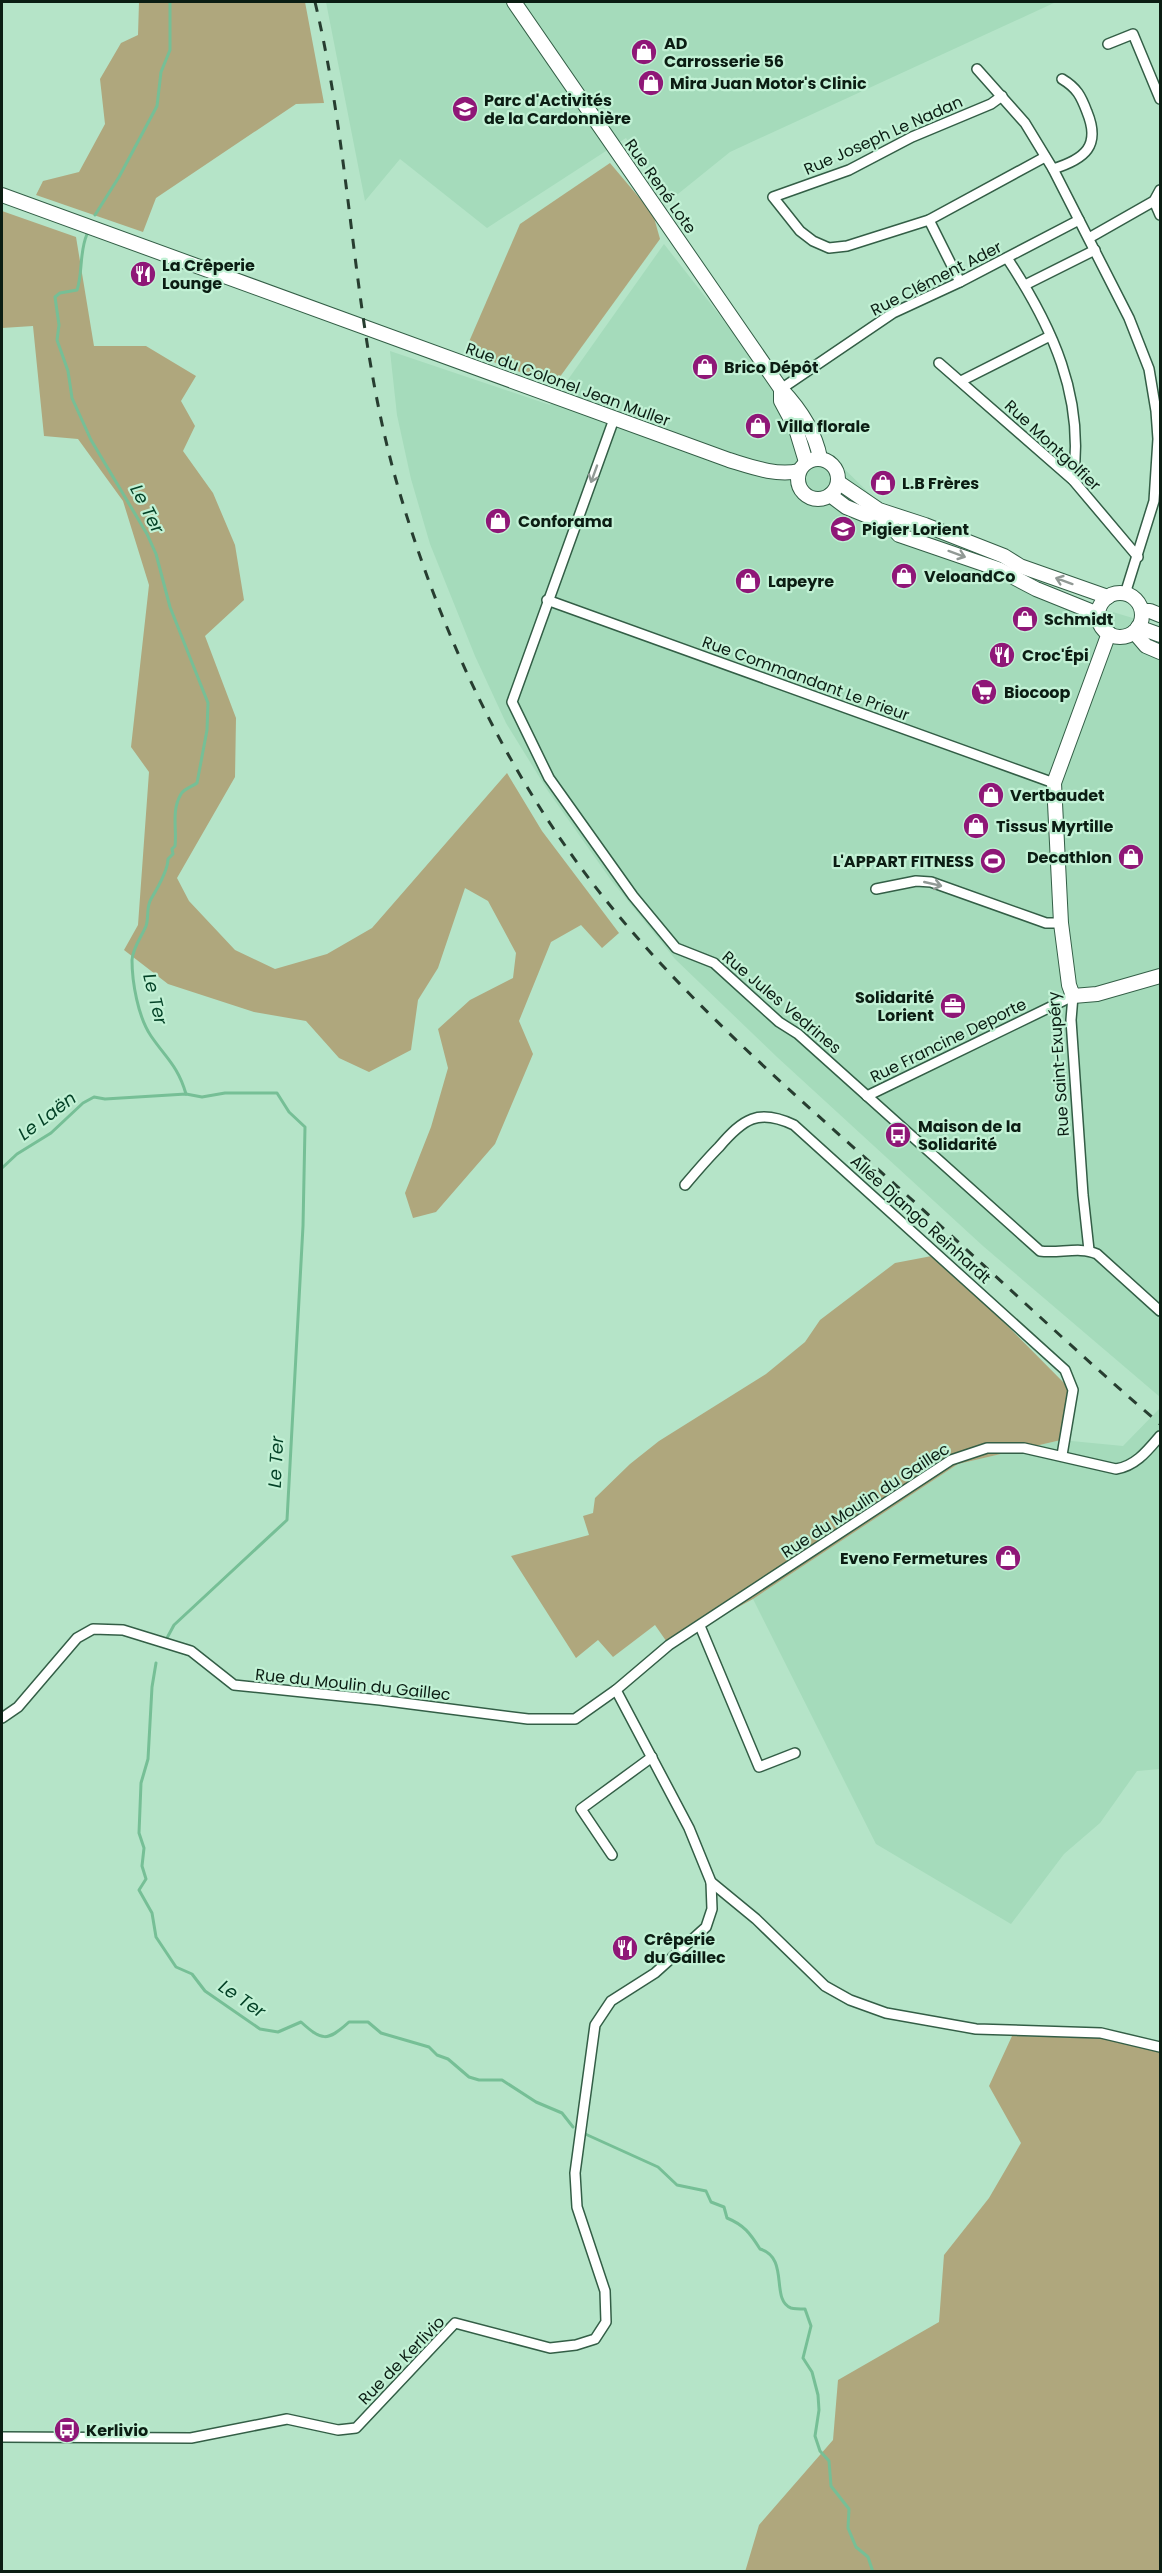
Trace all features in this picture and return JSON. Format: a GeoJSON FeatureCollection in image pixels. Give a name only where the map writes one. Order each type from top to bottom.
{"type":"FeatureCollection","features":[{"type":"Feature","properties":{"kind":"main road","name":"Rue René Lote"},"geometry":{"type":"LineString","coordinates":[[514,2],[781,389],[793,401],[812,431],[820,458]]}},
{"type":"Feature","properties":{"kind":"main road","name":"Rue du Colonel Jean Muller"},"geometry":{"type":"LineString","coordinates":[[2,195],[614,419],[761,470],[800,489]]}},
{"type":"Feature","properties":{"kind":"main road","name":"Rue René Lote"},"geometry":{"type":"LineString","coordinates":[[781,389],[781,401],[796,429],[803,466]]}},
{"type":"Feature","properties":{"kind":"main road"},"geometry":{"type":"LineString","coordinates":[[838,482],[830,495],[822,499],[813,498],[800,489],[798,480],[803,466],[820,458],[834,466],[838,482],[879,510],[925,525],[1004,556],[1020,566],[1108,597],[1125,594],[1136,600],[1142,611],[1136,630],[1146,646],[1161,652]]}},
{"type":"Feature","properties":{"kind":"main road","name":"Rue du Colonel Jean Muller"},"geometry":{"type":"LineString","coordinates":[[761,470],[789,473],[803,466]]}},
{"type":"Feature","properties":{"kind":"main road"},"geometry":{"type":"LineString","coordinates":[[830,495],[846,507],[890,525],[899,535],[998,569],[1036,589],[1098,614]]}},
{"type":"Feature","properties":{"kind":"main road"},"geometry":{"type":"LineString","coordinates":[[1108,597],[1101,605],[1098,614],[1101,625],[1109,633],[1122,637],[1136,630],[1161,635]]}},
{"type":"Feature","properties":{"kind":"main road"},"geometry":{"type":"LineString","coordinates":[[1142,611],[1161,615]]}},
{"type":"Feature","properties":{"kind":"main road","name":"Rue Saint-Exupéry"},"geometry":{"type":"LineString","coordinates":[[1073,996],[1069,985],[1061,923],[1054,783],[1109,633]]}},
{"type":"Feature","properties":{"kind":"main road"},"geometry":{"type":"LineString","coordinates":[[1073,996],[1097,994],[1161,976]]}},
{"type":"Feature","properties":{"kind":"street"},"geometry":{"type":"LineString","coordinates":[[1108,44],[1133,34],[1161,99]]}},
{"type":"Feature","properties":{"kind":"street"},"geometry":{"type":"LineString","coordinates":[[977,69],[1025,123],[1053,169],[1138,339],[1151,379],[1158,439],[1157,501],[1125,594]]}},
{"type":"Feature","properties":{"kind":"street"},"geometry":{"type":"LineString","coordinates":[[1053,169],[1072,163],[1084,154],[1093,140],[1091,122],[1077,88],[1062,79]]}},
{"type":"Feature","properties":{"kind":"street","name":"Rue Joseph Le Nadan"},"geometry":{"type":"LineString","coordinates":[[929,220],[847,246],[829,248],[813,241],[800,231],[773,196],[849,170],[912,137],[991,104],[1002,96]]}},
{"type":"Feature","properties":{"kind":"street"},"geometry":{"type":"LineString","coordinates":[[960,282],[929,220],[1045,157]]}},
{"type":"Feature","properties":{"kind":"street"},"geometry":{"type":"LineString","coordinates":[[1089,238],[1154,201],[1161,190]]}},
{"type":"Feature","properties":{"kind":"street"},"geometry":{"type":"LineString","coordinates":[[1154,201],[1161,215]]}},
{"type":"Feature","properties":{"kind":"street","name":"Rue Clément Ader"},"geometry":{"type":"LineString","coordinates":[[781,389],[893,313],[960,282],[1079,220]]}},
{"type":"Feature","properties":{"kind":"street"},"geometry":{"type":"LineString","coordinates":[[1025,285],[1095,250]]}},
{"type":"Feature","properties":{"kind":"street"},"geometry":{"type":"LineString","coordinates":[[1007,258],[1025,285],[1062,360],[1071,392],[1076,428],[1073,480]]}},
{"type":"Feature","properties":{"kind":"street"},"geometry":{"type":"LineString","coordinates":[[961,381],[1050,336]]}},
{"type":"Feature","properties":{"kind":"street","name":"Rue Montgolfier"},"geometry":{"type":"LineString","coordinates":[[939,363],[1073,480],[1138,557]]}},
{"type":"Feature","properties":{"kind":"street"},"geometry":{"type":"LineString","coordinates":[[547,600],[614,419]]}},
{"type":"Feature","properties":{"kind":"street","name":"Rue Jules Vedrines"},"geometry":{"type":"LineString","coordinates":[[547,600],[513,700],[514,708],[549,778],[633,896],[676,948],[714,963],[779,1022],[798,1034],[1040,1251],[1050,1253],[1089,1250]]}},
{"type":"Feature","properties":{"kind":"street","name":"Rue Commandant Le Prieur"},"geometry":{"type":"LineString","coordinates":[[547,600],[1054,783]]}},
{"type":"Feature","properties":{"kind":"street"},"geometry":{"type":"LineString","coordinates":[[876,889],[916,881],[931,882],[1046,923],[1061,923]]}},
{"type":"Feature","properties":{"kind":"street","name":"Rue Francine Deporte"},"geometry":{"type":"LineString","coordinates":[[867,1096],[1073,996]]}},
{"type":"Feature","properties":{"kind":"street","name":"Rue Saint-Exupéry"},"geometry":{"type":"LineString","coordinates":[[1073,996],[1072,1044],[1089,1250]]}},
{"type":"Feature","properties":{"kind":"street","name":"Allée Django Reinhardt"},"geometry":{"type":"LineString","coordinates":[[685,1185],[739,1124],[770,1116],[794,1125],[1065,1370],[1072,1390],[1062,1455]]}},
{"type":"Feature","properties":{"kind":"street"},"geometry":{"type":"LineString","coordinates":[[1089,1250],[1097,1254],[1161,1311]]}},
{"type":"Feature","properties":{"kind":"street","name":"Rue du Moulin du Gaillec"},"geometry":{"type":"LineString","coordinates":[[2,1718],[18,1707],[77,1638],[93,1629],[123,1630],[191,1651],[234,1685],[380,1700],[528,1719],[575,1719],[616,1690],[669,1645],[951,1460],[976,1451],[998,1447],[1024,1448],[1116,1469],[1125,1468],[1144,1455],[1158,1439]]}},
{"type":"Feature","properties":{"kind":"street"},"geometry":{"type":"LineString","coordinates":[[700,1626],[759,1767],[795,1753]]}},
{"type":"Feature","properties":{"kind":"street"},"geometry":{"type":"LineString","coordinates":[[616,1690],[689,1828],[711,1882],[756,1919],[825,1986],[850,2000],[886,2013],[976,2029],[1101,2033],[1122,2036],[1161,2047]]}},
{"type":"Feature","properties":{"kind":"street"},"geometry":{"type":"LineString","coordinates":[[612,1855],[581,1809],[652,1757]]}},
{"type":"Feature","properties":{"kind":"street","name":"Rue de Kerlivio"},"geometry":{"type":"LineString","coordinates":[[2,2437],[191,2438],[287,2419],[338,2430],[356,2428],[455,2323],[550,2348],[576,2346],[595,2339],[606,2322],[605,2291],[576,2207],[575,2172],[595,2025],[611,2001],[655,1973],[706,1927],[712,1909],[711,1882]]}},
{"type":"Feature","properties":{"kind":"shaded area"},"geometry":{"type":"Polygon","coordinates":[[[139,2],[305,2],[324,103],[296,104],[156,198],[143,232],[36,195],[43,181],[79,172],[105,124],[100,79],[121,43],[138,35],[139,2]]]}},
{"type":"Feature","properties":{"kind":"shaded area"},"geometry":{"type":"Polygon","coordinates":[[[326,2],[1056,2],[730,152],[668,202],[626,138],[487,228],[400,159],[365,201],[326,2]]]}},
{"type":"Feature","properties":{"kind":"shaded area"},"geometry":{"type":"Polygon","coordinates":[[[610,163],[653,214],[660,239],[554,385],[465,351],[520,224],[610,163]]]}},
{"type":"Feature","properties":{"kind":"shaded area"},"geometry":{"type":"Polygon","coordinates":[[[2,211],[76,237],[94,346],[146,346],[196,376],[181,401],[195,426],[183,451],[213,493],[235,545],[244,600],[205,636],[236,718],[235,777],[177,878],[189,901],[235,950],[275,969],[327,954],[372,928],[507,773],[542,831],[619,933],[602,948],[581,925],[551,942],[519,1021],[533,1054],[495,1144],[436,1212],[413,1218],[405,1193],[431,1127],[448,1068],[438,1029],[470,1000],[513,978],[516,953],[488,901],[465,888],[438,968],[418,1000],[411,1050],[369,1072],[339,1058],[306,1021],[254,1012],[168,984],[124,950],[138,925],[149,772],[131,747],[149,585],[123,501],[78,439],[44,436],[33,326],[2,328],[2,211]]]}},
{"type":"Feature","properties":{"kind":"shaded area"},"geometry":{"type":"Polygon","coordinates":[[[664,244],[825,450],[875,499],[1044,587],[1099,608],[1160,626],[1160,1397],[983,1246],[777,1057],[675,959],[611,880],[548,791],[506,723],[475,656],[430,544],[411,479],[397,415],[390,351],[550,405],[664,244]]]}},
{"type":"Feature","properties":{"kind":"shaded area"},"geometry":{"type":"Polygon","coordinates":[[[937,1255],[1069,1388],[1061,1440],[958,1464],[753,1599],[669,1645],[655,1625],[613,1657],[598,1640],[576,1658],[511,1556],[589,1535],[583,1516],[593,1513],[595,1498],[630,1464],[659,1441],[766,1374],[805,1342],[820,1320],[895,1263],[937,1255]]]}},
{"type":"Feature","properties":{"kind":"shaded area"},"geometry":{"type":"Polygon","coordinates":[[[1160,1408],[1160,1769],[1137,1771],[1100,1823],[1064,1854],[1011,1924],[876,1844],[753,1599],[958,1464],[1061,1440],[1123,1446],[1160,1408]]]}},
{"type":"Feature","properties":{"kind":"shaded area"},"geometry":{"type":"Polygon","coordinates":[[[1012,2036],[1121,2040],[1160,2051],[1160,2571],[745,2572],[759,2525],[833,2440],[838,2380],[939,2322],[944,2255],[989,2198],[1021,2143],[989,2086],[1012,2036]]]}},
{"type":"Feature","properties":{"kind":"waterway","name":"Le Ter"},"geometry":{"type":"LineString","coordinates":[[95,215],[119,177],[157,106],[161,72],[170,50],[170,2]]}},
{"type":"Feature","properties":{"kind":"waterway","name":"Le Ter"},"geometry":{"type":"LineString","coordinates":[[87,234],[77,290],[60,293],[55,297],[59,325],[57,340],[68,371],[72,398],[91,440],[147,534],[156,554],[170,607],[208,703],[207,730],[197,783],[183,792],[178,800],[173,854],[168,859],[164,874],[149,902],[146,926],[132,960],[139,1009],[146,1028],[175,1069],[186,1094]]}},
{"type":"Feature","properties":{"kind":"waterway","name":"Le Ter"},"geometry":{"type":"LineString","coordinates":[[2,1168],[17,1154],[51,1133],[83,1103],[94,1097],[105,1099],[186,1094],[202,1097],[225,1093],[277,1093],[289,1112],[305,1127],[303,1226],[287,1520],[174,1625],[167,1638]]}},
{"type":"Feature","properties":{"kind":"waterway","name":"Le Ter"},"geometry":{"type":"LineString","coordinates":[[156,1663],[152,1687],[148,1759],[141,1783],[139,1833],[144,1848],[142,1866],[146,1879],[139,1890],[152,1913],[156,1937],[176,1967],[192,1974],[205,1991],[260,2029],[278,2032],[301,2022],[314,2033],[325,2037],[335,2033],[349,2022],[368,2022],[381,2033],[429,2047],[469,2077],[479,2080],[502,2080],[536,2102],[562,2113],[573,2127]]}},
{"type":"Feature","properties":{"kind":"waterway","name":"Le Ter"},"geometry":{"type":"LineString","coordinates":[[583,2133],[658,2167],[677,2185],[706,2191],[711,2202],[724,2207],[727,2218],[746,2230],[760,2249],[775,2261],[785,2304],[791,2308],[805,2309],[811,2326],[803,2358],[812,2372],[818,2395],[819,2410],[815,2436],[820,2451],[829,2461],[831,2486],[849,2509],[848,2528],[856,2547],[868,2557],[873,2572]]}},
{"type":"Feature","properties":{"kind":"railway"},"geometry":{"type":"LineString","coordinates":[[315,2],[338,123],[371,367],[398,487],[436,600],[484,709],[512,762],[543,813],[613,909],[718,1023],[1160,1424]]}},
{"type":"Feature","properties":{"kind":"place","name":"AD Carrosserie 56"},"geometry":{"type":"Point","coordinates":[644,52]}},
{"type":"Feature","properties":{"kind":"place","name":"Mira Juan Motor's Clinic"},"geometry":{"type":"Point","coordinates":[651,83]}},
{"type":"Feature","properties":{"kind":"place","name":"Parc d'Activités de la Cardonnière"},"geometry":{"type":"Point","coordinates":[465,109]}},
{"type":"Feature","properties":{"kind":"place","name":"La Crêperie Lounge"},"geometry":{"type":"Point","coordinates":[143,274]}},
{"type":"Feature","properties":{"kind":"place","name":"Brico Dépôt"},"geometry":{"type":"Point","coordinates":[705,367]}},
{"type":"Feature","properties":{"kind":"place","name":"Villa florale"},"geometry":{"type":"Point","coordinates":[758,426]}},
{"type":"Feature","properties":{"kind":"place","name":"L.B Frères"},"geometry":{"type":"Point","coordinates":[883,483]}},
{"type":"Feature","properties":{"kind":"place","name":"Conforama"},"geometry":{"type":"Point","coordinates":[498,521]}},
{"type":"Feature","properties":{"kind":"place","name":"Pigier Lorient"},"geometry":{"type":"Point","coordinates":[843,529]}},
{"type":"Feature","properties":{"kind":"place","name":"VeloandCo"},"geometry":{"type":"Point","coordinates":[904,576]}},
{"type":"Feature","properties":{"kind":"place","name":"Lapeyre"},"geometry":{"type":"Point","coordinates":[748,581]}},
{"type":"Feature","properties":{"kind":"place","name":"Schmidt"},"geometry":{"type":"Point","coordinates":[1025,619]}},
{"type":"Feature","properties":{"kind":"place","name":"Croc'Épi"},"geometry":{"type":"Point","coordinates":[1002,655]}},
{"type":"Feature","properties":{"kind":"place","name":"Biocoop"},"geometry":{"type":"Point","coordinates":[984,692]}},
{"type":"Feature","properties":{"kind":"place","name":"Vertbaudet"},"geometry":{"type":"Point","coordinates":[991,795]}},
{"type":"Feature","properties":{"kind":"place","name":"Tissus Myrtille"},"geometry":{"type":"Point","coordinates":[976,826]}},
{"type":"Feature","properties":{"kind":"place","name":"Decathlon"},"geometry":{"type":"Point","coordinates":[1131,857]}},
{"type":"Feature","properties":{"kind":"place","name":"L'APPART FITNESS"},"geometry":{"type":"Point","coordinates":[993,861]}},
{"type":"Feature","properties":{"kind":"place","name":"Solidarité Lorient"},"geometry":{"type":"Point","coordinates":[953,1006]}},
{"type":"Feature","properties":{"kind":"place","name":"Maison de la Solidarité"},"geometry":{"type":"Point","coordinates":[898,1135]}},
{"type":"Feature","properties":{"kind":"place","name":"Eveno Fermetures"},"geometry":{"type":"Point","coordinates":[1008,1558]}},
{"type":"Feature","properties":{"kind":"place","name":"Crêperie du Gaillec"},"geometry":{"type":"Point","coordinates":[625,1948]}},
{"type":"Feature","properties":{"kind":"place","name":"Kerlivio"},"geometry":{"type":"Point","coordinates":[67,2430]}},
{"type":"Feature","properties":{"kind":"water label","name":"Le Laën"},"geometry":{"type":"Point","coordinates":[47,1116]}}]}
